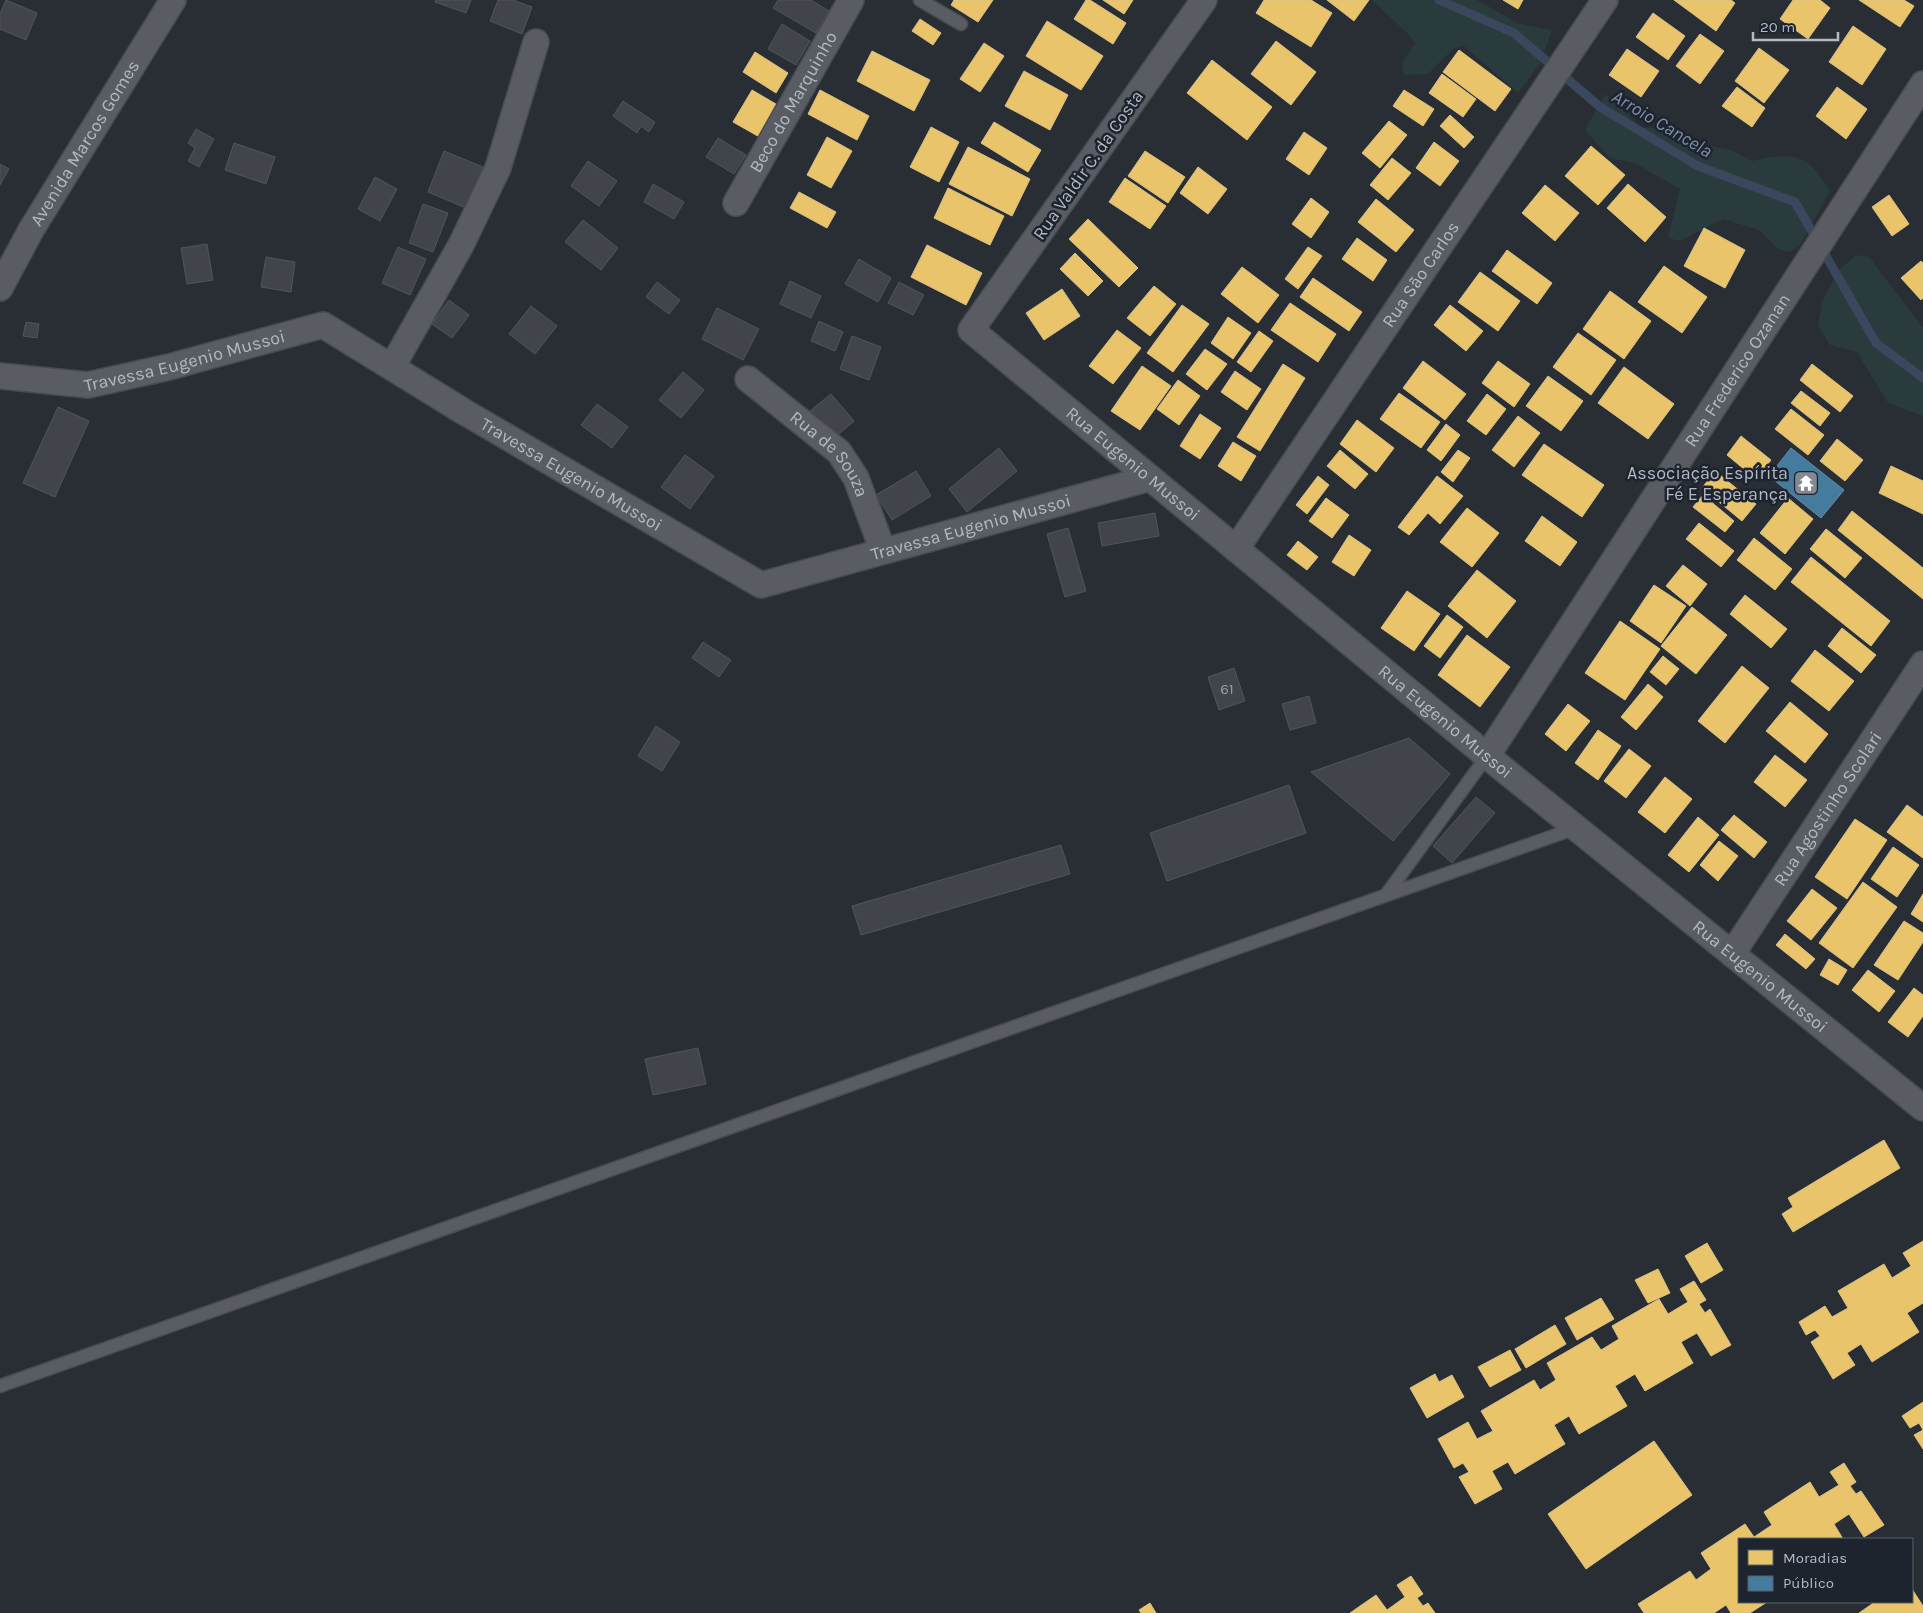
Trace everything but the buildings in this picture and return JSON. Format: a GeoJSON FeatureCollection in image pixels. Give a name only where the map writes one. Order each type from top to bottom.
{"type":"FeatureCollection","features":[{"type":"Feature","properties":{"kind":"street","name":"Avenida Marcos Gomes"},"geometry":{"type":"LineString","coordinates":[[0,288],[30,230],[173,0]]}},
{"type":"Feature","properties":{"kind":"street","name":"Beco do Marquinho"},"geometry":{"type":"LineString","coordinates":[[736,203],[851,0]]}},
{"type":"Feature","properties":{"kind":"street","name":"Rua Valdir C. da Costa"},"geometry":{"type":"LineString","coordinates":[[971,330],[1204,0]]}},
{"type":"Feature","properties":{"kind":"street","name":"Rua São Carlos"},"geometry":{"type":"LineString","coordinates":[[1236,549],[1605,0]]}},
{"type":"Feature","properties":{"kind":"street"},"geometry":{"type":"LineString","coordinates":[[392,368],[461,245],[498,168],[536,42]]}},
{"type":"Feature","properties":{"kind":"street","name":"Rua Frederico Ozanan"},"geometry":{"type":"LineString","coordinates":[[1487,756],[1923,84]]}},
{"type":"Feature","properties":{"kind":"street","name":"Travessa Eugenio Mussoi"},"geometry":{"type":"LineString","coordinates":[[0,376],[88,385],[169,367],[323,325],[474,418],[761,585],[1150,478]]}},
{"type":"Feature","properties":{"kind":"street","name":"Rua Eugenio Mussoi"},"geometry":{"type":"LineString","coordinates":[[971,330],[1487,756],[1923,1108]]}},
{"type":"Feature","properties":{"kind":"street","name":"Rua de Souza"},"geometry":{"type":"LineString","coordinates":[[748,379],[838,452],[856,478],[883,551]]}},
{"type":"Feature","properties":{"kind":"street","name":"Rua Agostinho Scolari"},"geometry":{"type":"LineString","coordinates":[[1732,954],[1923,664]]}},
{"type":"Feature","properties":{"kind":"lane"},"geometry":{"type":"LineString","coordinates":[[920,0],[961,24]]}},
{"type":"Feature","properties":{"kind":"lane"},"geometry":{"type":"LineString","coordinates":[[1386,896],[1487,756]]}},
{"type":"Feature","properties":{"kind":"lane"},"geometry":{"type":"LineString","coordinates":[[0,1386],[1576,828]]}},
{"type":"Feature","properties":{"kind":"shaded area"},"geometry":{"type":"Polygon","coordinates":[[[1372,0],[1477,0],[1517,23],[1552,30],[1540,64],[1518,93],[1464,46],[1454,48],[1428,74],[1404,75],[1402,63],[1415,43],[1372,0]]]}},
{"type":"Feature","properties":{"kind":"shaded area"},"geometry":{"type":"Polygon","coordinates":[[[1605,94],[1641,127],[1674,130],[1694,143],[1731,150],[1752,161],[1782,156],[1797,158],[1810,165],[1830,191],[1800,245],[1790,252],[1778,249],[1759,230],[1723,219],[1680,241],[1668,238],[1680,189],[1635,163],[1610,158],[1585,130],[1605,94]]]}},
{"type":"Feature","properties":{"kind":"shaded area"},"geometry":{"type":"Polygon","coordinates":[[[1856,255],[1869,257],[1923,328],[1923,416],[1888,403],[1857,352],[1830,345],[1818,325],[1822,302],[1838,271],[1856,255]]]}},
{"type":"Feature","properties":{"kind":"waterway","name":"Arroio Cancela"},"geometry":{"type":"LineString","coordinates":[[1439,0],[1514,33],[1600,107],[1698,166],[1795,202],[1876,343],[1923,378]]}},
{"type":"Feature","properties":{"kind":"place","name":"Associação Espírita Fé E Esperança"},"geometry":{"type":"Point","coordinates":[1806,483]}}]}
